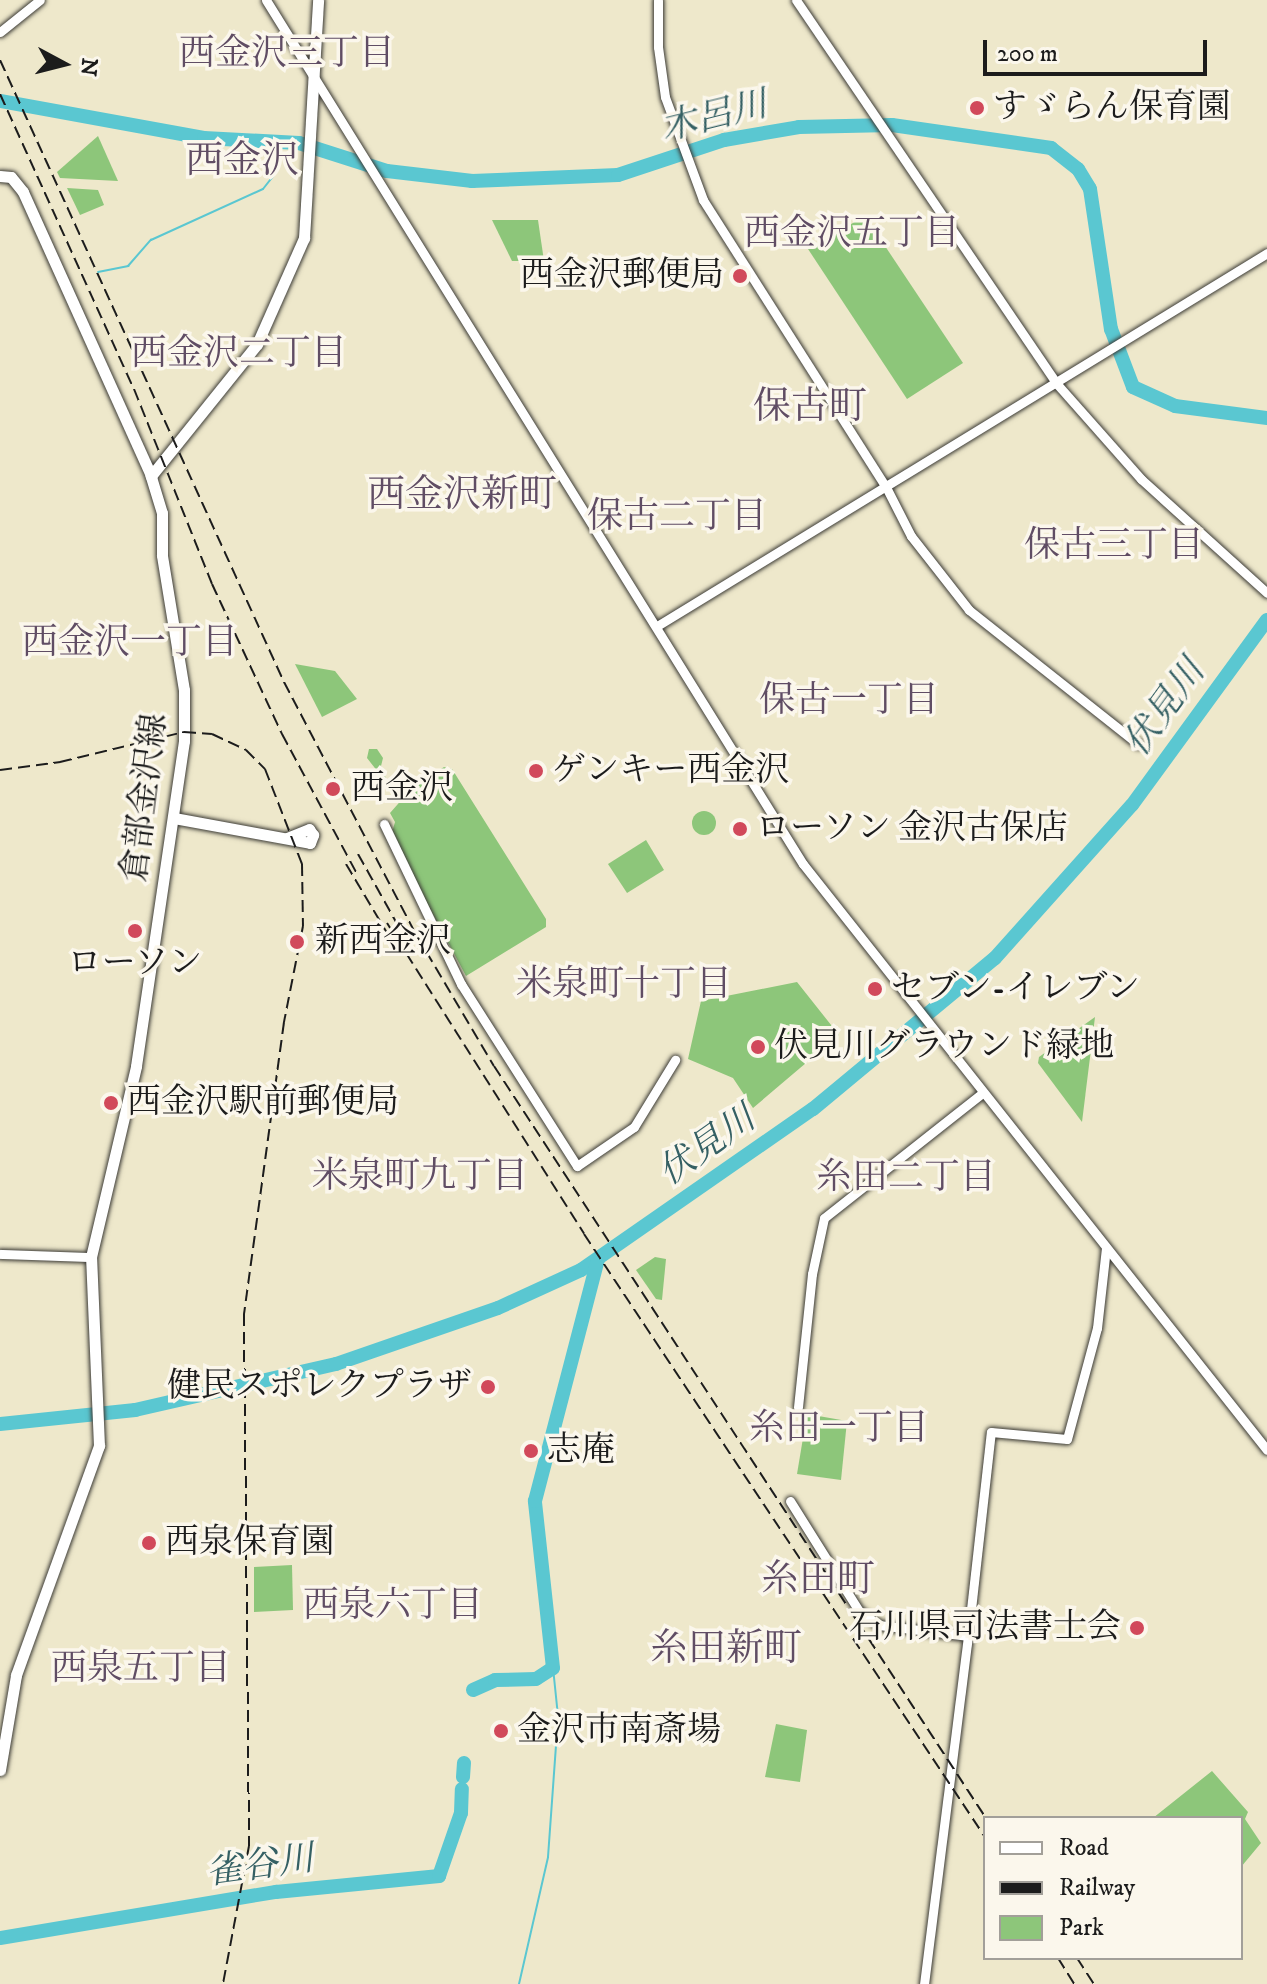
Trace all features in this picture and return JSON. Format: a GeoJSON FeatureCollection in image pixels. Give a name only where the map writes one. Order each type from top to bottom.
{"type":"FeatureCollection","features":[{"type":"Feature","properties":{"kind":"main road"},"geometry":{"type":"LineString","coordinates":[[151,476],[269,322],[307,230],[306,152],[318,0]]}},
{"type":"Feature","properties":{"kind":"main road","name":"倉部金沢線"},"geometry":{"type":"LineString","coordinates":[[0,176],[11,177],[23,192],[151,476],[162,513],[162,555],[186,704],[174,818],[136,1066],[91,1257],[99,1446],[16,1675],[0,1770]]}},
{"type":"Feature","properties":{"kind":"main road"},"geometry":{"type":"LineString","coordinates":[[174,818],[287,838]]}},
{"type":"Feature","properties":{"kind":"street"},"geometry":{"type":"LineString","coordinates":[[0,32],[40,0]]}},
{"type":"Feature","properties":{"kind":"street"},"geometry":{"type":"LineString","coordinates":[[266,0],[803,864],[1267,1450]]}},
{"type":"Feature","properties":{"kind":"street"},"geometry":{"type":"LineString","coordinates":[[658,0],[658,47],[681,149],[703,200],[886,487],[911,536],[969,610],[1138,744]]}},
{"type":"Feature","properties":{"kind":"street"},"geometry":{"type":"LineString","coordinates":[[796,0],[1057,384],[1141,479],[1266,592]]}},
{"type":"Feature","properties":{"kind":"street"},"geometry":{"type":"LineString","coordinates":[[657,626],[1267,253]]}},
{"type":"Feature","properties":{"kind":"street"},"geometry":{"type":"LineString","coordinates":[[384,824],[461,984],[577,1166],[646,1115],[675,1060]]}},
{"type":"Feature","properties":{"kind":"street"},"geometry":{"type":"LineString","coordinates":[[798,1407],[814,1261],[824,1218],[982,1093]]}},
{"type":"Feature","properties":{"kind":"street"},"geometry":{"type":"LineString","coordinates":[[924,1984],[991,1432],[1067,1439],[1097,1328],[1106,1248]]}},
{"type":"Feature","properties":{"kind":"street"},"geometry":{"type":"LineString","coordinates":[[0,1254],[91,1257]]}},
{"type":"Feature","properties":{"kind":"street"},"geometry":{"type":"LineString","coordinates":[[790,1501],[859,1611],[879,1625],[968,1636]]}},
{"type":"Feature","properties":{"kind":"green space"},"geometry":{"type":"Polygon","coordinates":[[[98,136],[118,181],[60,178],[57,172],[98,136]]]}},
{"type":"Feature","properties":{"kind":"green space"},"geometry":{"type":"Polygon","coordinates":[[[67,188],[98,190],[104,205],[80,215],[67,188]]]}},
{"type":"Feature","properties":{"kind":"green space"},"geometry":{"type":"Polygon","coordinates":[[[865,216],[963,363],[907,399],[808,249],[865,216]]]}},
{"type":"Feature","properties":{"kind":"green space"},"geometry":{"type":"Polygon","coordinates":[[[492,220],[538,220],[544,261],[512,261],[492,220]]]}},
{"type":"Feature","properties":{"kind":"green space"},"geometry":{"type":"Polygon","coordinates":[[[295,664],[335,671],[357,699],[322,717],[295,664]]]}},
{"type":"Feature","properties":{"kind":"green space"},"geometry":{"type":"Polygon","coordinates":[[[369,749],[377,749],[383,758],[381,766],[389,786],[367,758],[369,749]]]}},
{"type":"Feature","properties":{"kind":"green space"},"geometry":{"type":"Polygon","coordinates":[[[444,767],[452,769],[546,919],[546,927],[466,976],[391,836],[395,822],[390,813],[412,788],[444,767]]]}},
{"type":"Feature","properties":{"kind":"green space"},"geometry":{"type":"Polygon","coordinates":[[[704,811],[712,815],[716,823],[712,831],[704,835],[696,831],[692,823],[696,815],[704,811]]]}},
{"type":"Feature","properties":{"kind":"green space"},"geometry":{"type":"Polygon","coordinates":[[[646,840],[664,870],[627,893],[608,864],[646,840]]]}},
{"type":"Feature","properties":{"kind":"green space","name":"伏見川グラウンド緑地"},"geometry":{"type":"Polygon","coordinates":[[[797,982],[839,1035],[753,1108],[733,1078],[688,1059],[701,1001],[797,982]]]}},
{"type":"Feature","properties":{"kind":"green space"},"geometry":{"type":"Polygon","coordinates":[[[1095,1017],[1082,1122],[1038,1063],[1039,1057],[1095,1017]]]}},
{"type":"Feature","properties":{"kind":"green space"},"geometry":{"type":"Polygon","coordinates":[[[655,1257],[666,1259],[662,1300],[656,1299],[636,1270],[655,1257]]]}},
{"type":"Feature","properties":{"kind":"green space"},"geometry":{"type":"Polygon","coordinates":[[[807,1414],[847,1421],[841,1480],[797,1474],[807,1414]]]}},
{"type":"Feature","properties":{"kind":"green space"},"geometry":{"type":"Polygon","coordinates":[[[292,1565],[293,1610],[254,1612],[254,1567],[292,1565]]]}},
{"type":"Feature","properties":{"kind":"green space"},"geometry":{"type":"Polygon","coordinates":[[[776,1724],[807,1730],[800,1782],[765,1777],[776,1724]]]}},
{"type":"Feature","properties":{"kind":"green space"},"geometry":{"type":"Polygon","coordinates":[[[1212,1771],[1248,1812],[1245,1819],[1261,1843],[1243,1865],[1243,1816],[1156,1816],[1212,1771]]]}},
{"type":"Feature","properties":{"kind":"waterway","name":"木呂川"},"geometry":{"type":"LineString","coordinates":[[0,101],[204,138],[299,143],[387,171],[472,181],[618,175],[724,140],[799,127],[892,125],[1051,148],[1078,169],[1090,189],[1111,329],[1133,387],[1175,406],[1267,418]]}},
{"type":"Feature","properties":{"kind":"waterway"},"geometry":{"type":"LineString","coordinates":[[98,272],[128,266],[151,240],[263,189],[274,175],[275,142]]}},
{"type":"Feature","properties":{"kind":"waterway","name":"伏見川"},"geometry":{"type":"LineString","coordinates":[[0,1424],[135,1410],[336,1364],[498,1308],[581,1270],[813,1109],[995,958],[1132,805],[1267,620]]}},
{"type":"Feature","properties":{"kind":"waterway","name":"雀谷川"},"geometry":{"type":"LineString","coordinates":[[473,1690],[495,1680],[536,1679],[553,1668],[535,1501],[598,1259]]}},
{"type":"Feature","properties":{"kind":"waterway"},"geometry":{"type":"LineString","coordinates":[[519,1984],[548,1857],[558,1716],[553,1668]]}},
{"type":"Feature","properties":{"kind":"waterway","name":"雀谷川"},"geometry":{"type":"LineString","coordinates":[[463,1777],[464,1763]]}},
{"type":"Feature","properties":{"kind":"waterway","name":"雀谷川"},"geometry":{"type":"LineString","coordinates":[[0,1938],[276,1892],[439,1876],[461,1813],[462,1789]]}},
{"type":"Feature","properties":{"kind":"railway"},"geometry":{"type":"LineString","coordinates":[[0,60],[284,682],[417,936],[494,1066],[985,1816]]}},
{"type":"Feature","properties":{"kind":"railway"},"geometry":{"type":"LineString","coordinates":[[0,94],[134,389],[212,584],[282,734],[356,872]]}},
{"type":"Feature","properties":{"kind":"railway"},"geometry":{"type":"LineString","coordinates":[[0,770],[60,762],[184,732],[212,734],[246,750],[265,769],[302,864],[303,926],[284,1022],[244,1314],[249,1846],[223,1984]]}},
{"type":"Feature","properties":{"kind":"railway"},"geometry":{"type":"LineString","coordinates":[[358,854],[401,931]]}},
{"type":"Feature","properties":{"kind":"railway"},"geometry":{"type":"LineString","coordinates":[[346,864],[389,936]]}},
{"type":"Feature","properties":{"kind":"railway"},"geometry":{"type":"LineString","coordinates":[[387,923],[584,1234],[983,1834]]}},
{"type":"Feature","properties":{"kind":"railway"},"geometry":{"type":"LineString","coordinates":[[1059,1960],[1074,1984]]}},
{"type":"Feature","properties":{"kind":"railway"},"geometry":{"type":"LineString","coordinates":[[1078,1960],[1094,1984]]}},
{"type":"Feature","properties":{"kind":"place","name":"すゞらん保育園"},"geometry":{"type":"Point","coordinates":[977,108]}},
{"type":"Feature","properties":{"kind":"place","name":"西金沢郵便局"},"geometry":{"type":"Point","coordinates":[740,276]}},
{"type":"Feature","properties":{"kind":"place","name":"ゲンキー西金沢"},"geometry":{"type":"Point","coordinates":[536,771]}},
{"type":"Feature","properties":{"kind":"place","name":"西金沢"},"geometry":{"type":"Point","coordinates":[333,789]}},
{"type":"Feature","properties":{"kind":"place","name":"ローソン 金沢古保店"},"geometry":{"type":"Point","coordinates":[740,829]}},
{"type":"Feature","properties":{"kind":"place","name":"ローソン"},"geometry":{"type":"Point","coordinates":[135,931]}},
{"type":"Feature","properties":{"kind":"place","name":"新西金沢"},"geometry":{"type":"Point","coordinates":[297,942]}},
{"type":"Feature","properties":{"kind":"place","name":"セブン-イレブン"},"geometry":{"type":"Point","coordinates":[875,989]}},
{"type":"Feature","properties":{"kind":"place","name":"伏見川グラウンド緑地"},"geometry":{"type":"Point","coordinates":[758,1047]}},
{"type":"Feature","properties":{"kind":"place","name":"西金沢駅前郵便局"},"geometry":{"type":"Point","coordinates":[111,1103]}},
{"type":"Feature","properties":{"kind":"place","name":"健民スポレクプラザ"},"geometry":{"type":"Point","coordinates":[488,1387]}},
{"type":"Feature","properties":{"kind":"place","name":"志庵"},"geometry":{"type":"Point","coordinates":[531,1451]}},
{"type":"Feature","properties":{"kind":"place","name":"西泉保育園"},"geometry":{"type":"Point","coordinates":[149,1543]}},
{"type":"Feature","properties":{"kind":"place","name":"石川県司法書士会"},"geometry":{"type":"Point","coordinates":[1137,1628]}},
{"type":"Feature","properties":{"kind":"place","name":"金沢市南斎場"},"geometry":{"type":"Point","coordinates":[501,1731]}},
{"type":"Feature","properties":{"kind":"district","name":"西金沢三丁目"},"geometry":{"type":"Point","coordinates":[287,54]}},
{"type":"Feature","properties":{"kind":"district","name":"西金沢"},"geometry":{"type":"Point","coordinates":[242,162]}},
{"type":"Feature","properties":{"kind":"district","name":"西金沢五丁目"},"geometry":{"type":"Point","coordinates":[852,234]}},
{"type":"Feature","properties":{"kind":"district","name":"西金沢二丁目"},"geometry":{"type":"Point","coordinates":[239,354]}},
{"type":"Feature","properties":{"kind":"district","name":"保古町"},"geometry":{"type":"Point","coordinates":[810,408]}},
{"type":"Feature","properties":{"kind":"district","name":"西金沢新町"},"geometry":{"type":"Point","coordinates":[462,496]}},
{"type":"Feature","properties":{"kind":"district","name":"保古二丁目"},"geometry":{"type":"Point","coordinates":[677,517]}},
{"type":"Feature","properties":{"kind":"district","name":"保古三丁目"},"geometry":{"type":"Point","coordinates":[1114,546]}},
{"type":"Feature","properties":{"kind":"district","name":"西金沢一丁目"},"geometry":{"type":"Point","coordinates":[130,643]}},
{"type":"Feature","properties":{"kind":"district","name":"保古一丁目"},"geometry":{"type":"Point","coordinates":[849,701]}},
{"type":"Feature","properties":{"kind":"district","name":"米泉町十丁目"},"geometry":{"type":"Point","coordinates":[624,985]}},
{"type":"Feature","properties":{"kind":"district","name":"米泉町九丁目"},"geometry":{"type":"Point","coordinates":[420,1177]}},
{"type":"Feature","properties":{"kind":"district","name":"糸田二丁目"},"geometry":{"type":"Point","coordinates":[906,1178]}},
{"type":"Feature","properties":{"kind":"district","name":"糸田一丁目"},"geometry":{"type":"Point","coordinates":[839,1429]}},
{"type":"Feature","properties":{"kind":"district","name":"糸田町"},"geometry":{"type":"Point","coordinates":[818,1581]}},
{"type":"Feature","properties":{"kind":"district","name":"西泉六丁目"},"geometry":{"type":"Point","coordinates":[393,1606]}},
{"type":"Feature","properties":{"kind":"district","name":"糸田新町"},"geometry":{"type":"Point","coordinates":[726,1650]}},
{"type":"Feature","properties":{"kind":"district","name":"西泉五丁目"},"geometry":{"type":"Point","coordinates":[141,1669]}}]}
